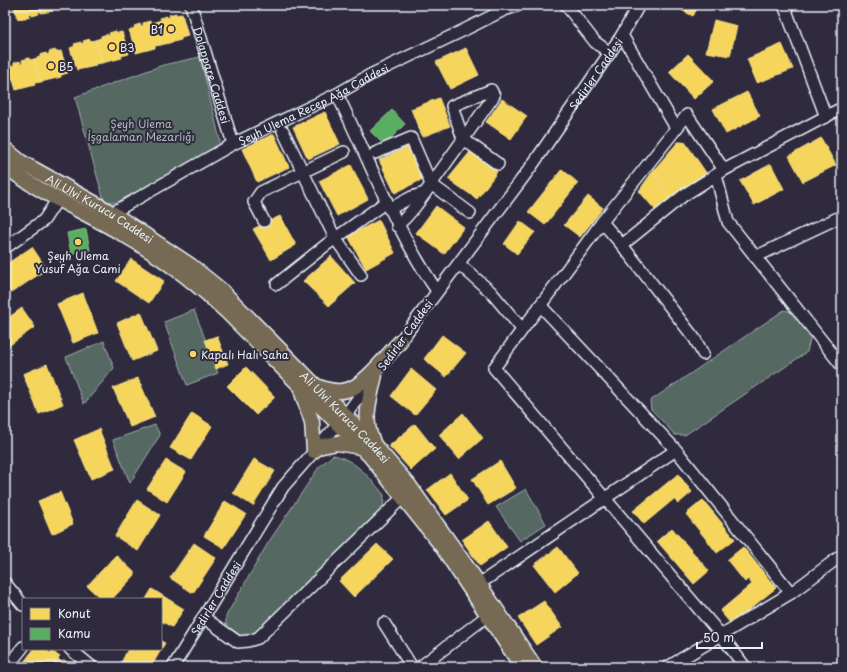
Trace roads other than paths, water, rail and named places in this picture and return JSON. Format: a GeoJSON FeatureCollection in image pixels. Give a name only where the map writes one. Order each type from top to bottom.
{"type":"FeatureCollection","features":[{"type":"Feature","properties":{"kind":"main road","name":"Ali Ulvi Kurucu Caddesi"},"geometry":{"type":"LineString","coordinates":[[5,150],[21,162],[112,213],[206,277],[316,386],[360,447],[403,497],[441,545],[522,667]]}},
{"type":"Feature","properties":{"kind":"main road","name":"Ali Ulvi Kurucu Caddesi"},"geometry":{"type":"LineString","coordinates":[[5,166],[57,200],[120,232],[204,290],[300,387],[341,421],[375,446],[408,484],[479,584],[535,667]]}},
{"type":"Feature","properties":{"kind":"main road"},"geometry":{"type":"LineString","coordinates":[[316,386],[328,390],[348,390],[359,384],[400,342]]}},
{"type":"Feature","properties":{"kind":"main road"},"geometry":{"type":"LineString","coordinates":[[375,376],[366,418],[369,434],[375,446]]}},
{"type":"Feature","properties":{"kind":"main road"},"geometry":{"type":"LineString","coordinates":[[300,387],[312,422],[316,449],[337,443],[360,447]]}},
{"type":"Feature","properties":{"kind":"street","name":"Dolappare Caddesi"},"geometry":{"type":"LineString","coordinates":[[191,5],[233,144]]}},
{"type":"Feature","properties":{"kind":"street","name":"Şeyh Ulema Recep Ağa Caddesi"},"geometry":{"type":"LineString","coordinates":[[112,213],[233,144],[337,94],[370,75],[504,10],[519,5]]}},
{"type":"Feature","properties":{"kind":"street"},"geometry":{"type":"LineString","coordinates":[[566,5],[595,42],[610,53]]}},
{"type":"Feature","properties":{"kind":"street","name":"Sedirler Caddesi"},"geometry":{"type":"LineString","coordinates":[[173,667],[284,487],[341,421],[531,167],[622,35],[639,5]]}},
{"type":"Feature","properties":{"kind":"street"},"geometry":{"type":"LineString","coordinates":[[784,5],[826,117]]}},
{"type":"Feature","properties":{"kind":"street"},"geometry":{"type":"LineString","coordinates":[[622,35],[676,128]]}},
{"type":"Feature","properties":{"kind":"street"},"geometry":{"type":"LineString","coordinates":[[337,94],[397,226],[419,265],[437,291]]}},
{"type":"Feature","properties":{"kind":"street"},"geometry":{"type":"LineString","coordinates":[[622,245],[684,195],[720,173],[842,108]]}},
{"type":"Feature","properties":{"kind":"street"},"geometry":{"type":"LineString","coordinates":[[744,667],[720,635],[494,368],[602,222],[687,115],[720,173],[728,222],[840,359]]}},
{"type":"Feature","properties":{"kind":"street"},"geometry":{"type":"LineString","coordinates":[[283,131],[335,238],[361,275]]}},
{"type":"Feature","properties":{"kind":"street"},"geometry":{"type":"LineString","coordinates":[[374,153],[411,138],[428,189],[470,213]]}},
{"type":"Feature","properties":{"kind":"street"},"geometry":{"type":"LineString","coordinates":[[397,226],[408,216],[463,139],[498,164]]}},
{"type":"Feature","properties":{"kind":"street"},"geometry":{"type":"LineString","coordinates":[[264,221],[254,202],[261,192],[344,152]]}},
{"type":"Feature","properties":{"kind":"street"},"geometry":{"type":"LineString","coordinates":[[277,284],[335,238],[387,206],[412,197],[428,189]]}},
{"type":"Feature","properties":{"kind":"street"},"geometry":{"type":"LineString","coordinates":[[5,248],[44,220],[57,200]]}},
{"type":"Feature","properties":{"kind":"street"},"geometry":{"type":"LineString","coordinates":[[755,256],[842,216]]}},
{"type":"Feature","properties":{"kind":"street"},"geometry":{"type":"LineString","coordinates":[[602,222],[622,245],[694,339],[703,354]]}},
{"type":"Feature","properties":{"kind":"street"},"geometry":{"type":"LineString","coordinates":[[459,264],[491,292],[522,329]]}},
{"type":"Feature","properties":{"kind":"street"},"geometry":{"type":"LineString","coordinates":[[540,304],[676,450],[790,593]]}},
{"type":"Feature","properties":{"kind":"street"},"geometry":{"type":"LineString","coordinates":[[479,584],[604,497],[676,450]]}},
{"type":"Feature","properties":{"kind":"street"},"geometry":{"type":"LineString","coordinates":[[203,617],[238,642],[258,638],[403,497]]}},
{"type":"Feature","properties":{"kind":"street"},"geometry":{"type":"LineString","coordinates":[[668,667],[790,593],[842,556]]}},
{"type":"Feature","properties":{"kind":"street"},"geometry":{"type":"LineString","coordinates":[[5,583],[22,603]]}},
{"type":"Feature","properties":{"kind":"street"},"geometry":{"type":"LineString","coordinates":[[420,667],[487,616]]}},
{"type":"Feature","properties":{"kind":"street"},"geometry":{"type":"LineString","coordinates":[[384,623],[412,667]]}},
{"type":"Feature","properties":{"kind":"street"},"geometry":{"type":"LineString","coordinates":[[7,667],[22,648]]}},
{"type":"Feature","properties":{"kind":"street"},"geometry":{"type":"LineString","coordinates":[[71,650],[92,667]]}},
{"type":"Feature","properties":{"kind":"place","name":"B1"},"geometry":{"type":"Point","coordinates":[171,29]}},
{"type":"Feature","properties":{"kind":"place","name":"B3"},"geometry":{"type":"Point","coordinates":[112,47]}},
{"type":"Feature","properties":{"kind":"place","name":"B5"},"geometry":{"type":"Point","coordinates":[51,66]}},
{"type":"Feature","properties":{"kind":"place","name":"Şeyh Ulema Yusuf Ağa Cami"},"geometry":{"type":"Point","coordinates":[78,242]}},
{"type":"Feature","properties":{"kind":"place","name":"Kapalı Halı Saha"},"geometry":{"type":"Point","coordinates":[193,354]}},
{"type":"Feature","properties":{"kind":"park label","name":"Şeyh Ulema İşgalaman Mezarlığı"},"geometry":{"type":"Point","coordinates":[141,129]}}]}
